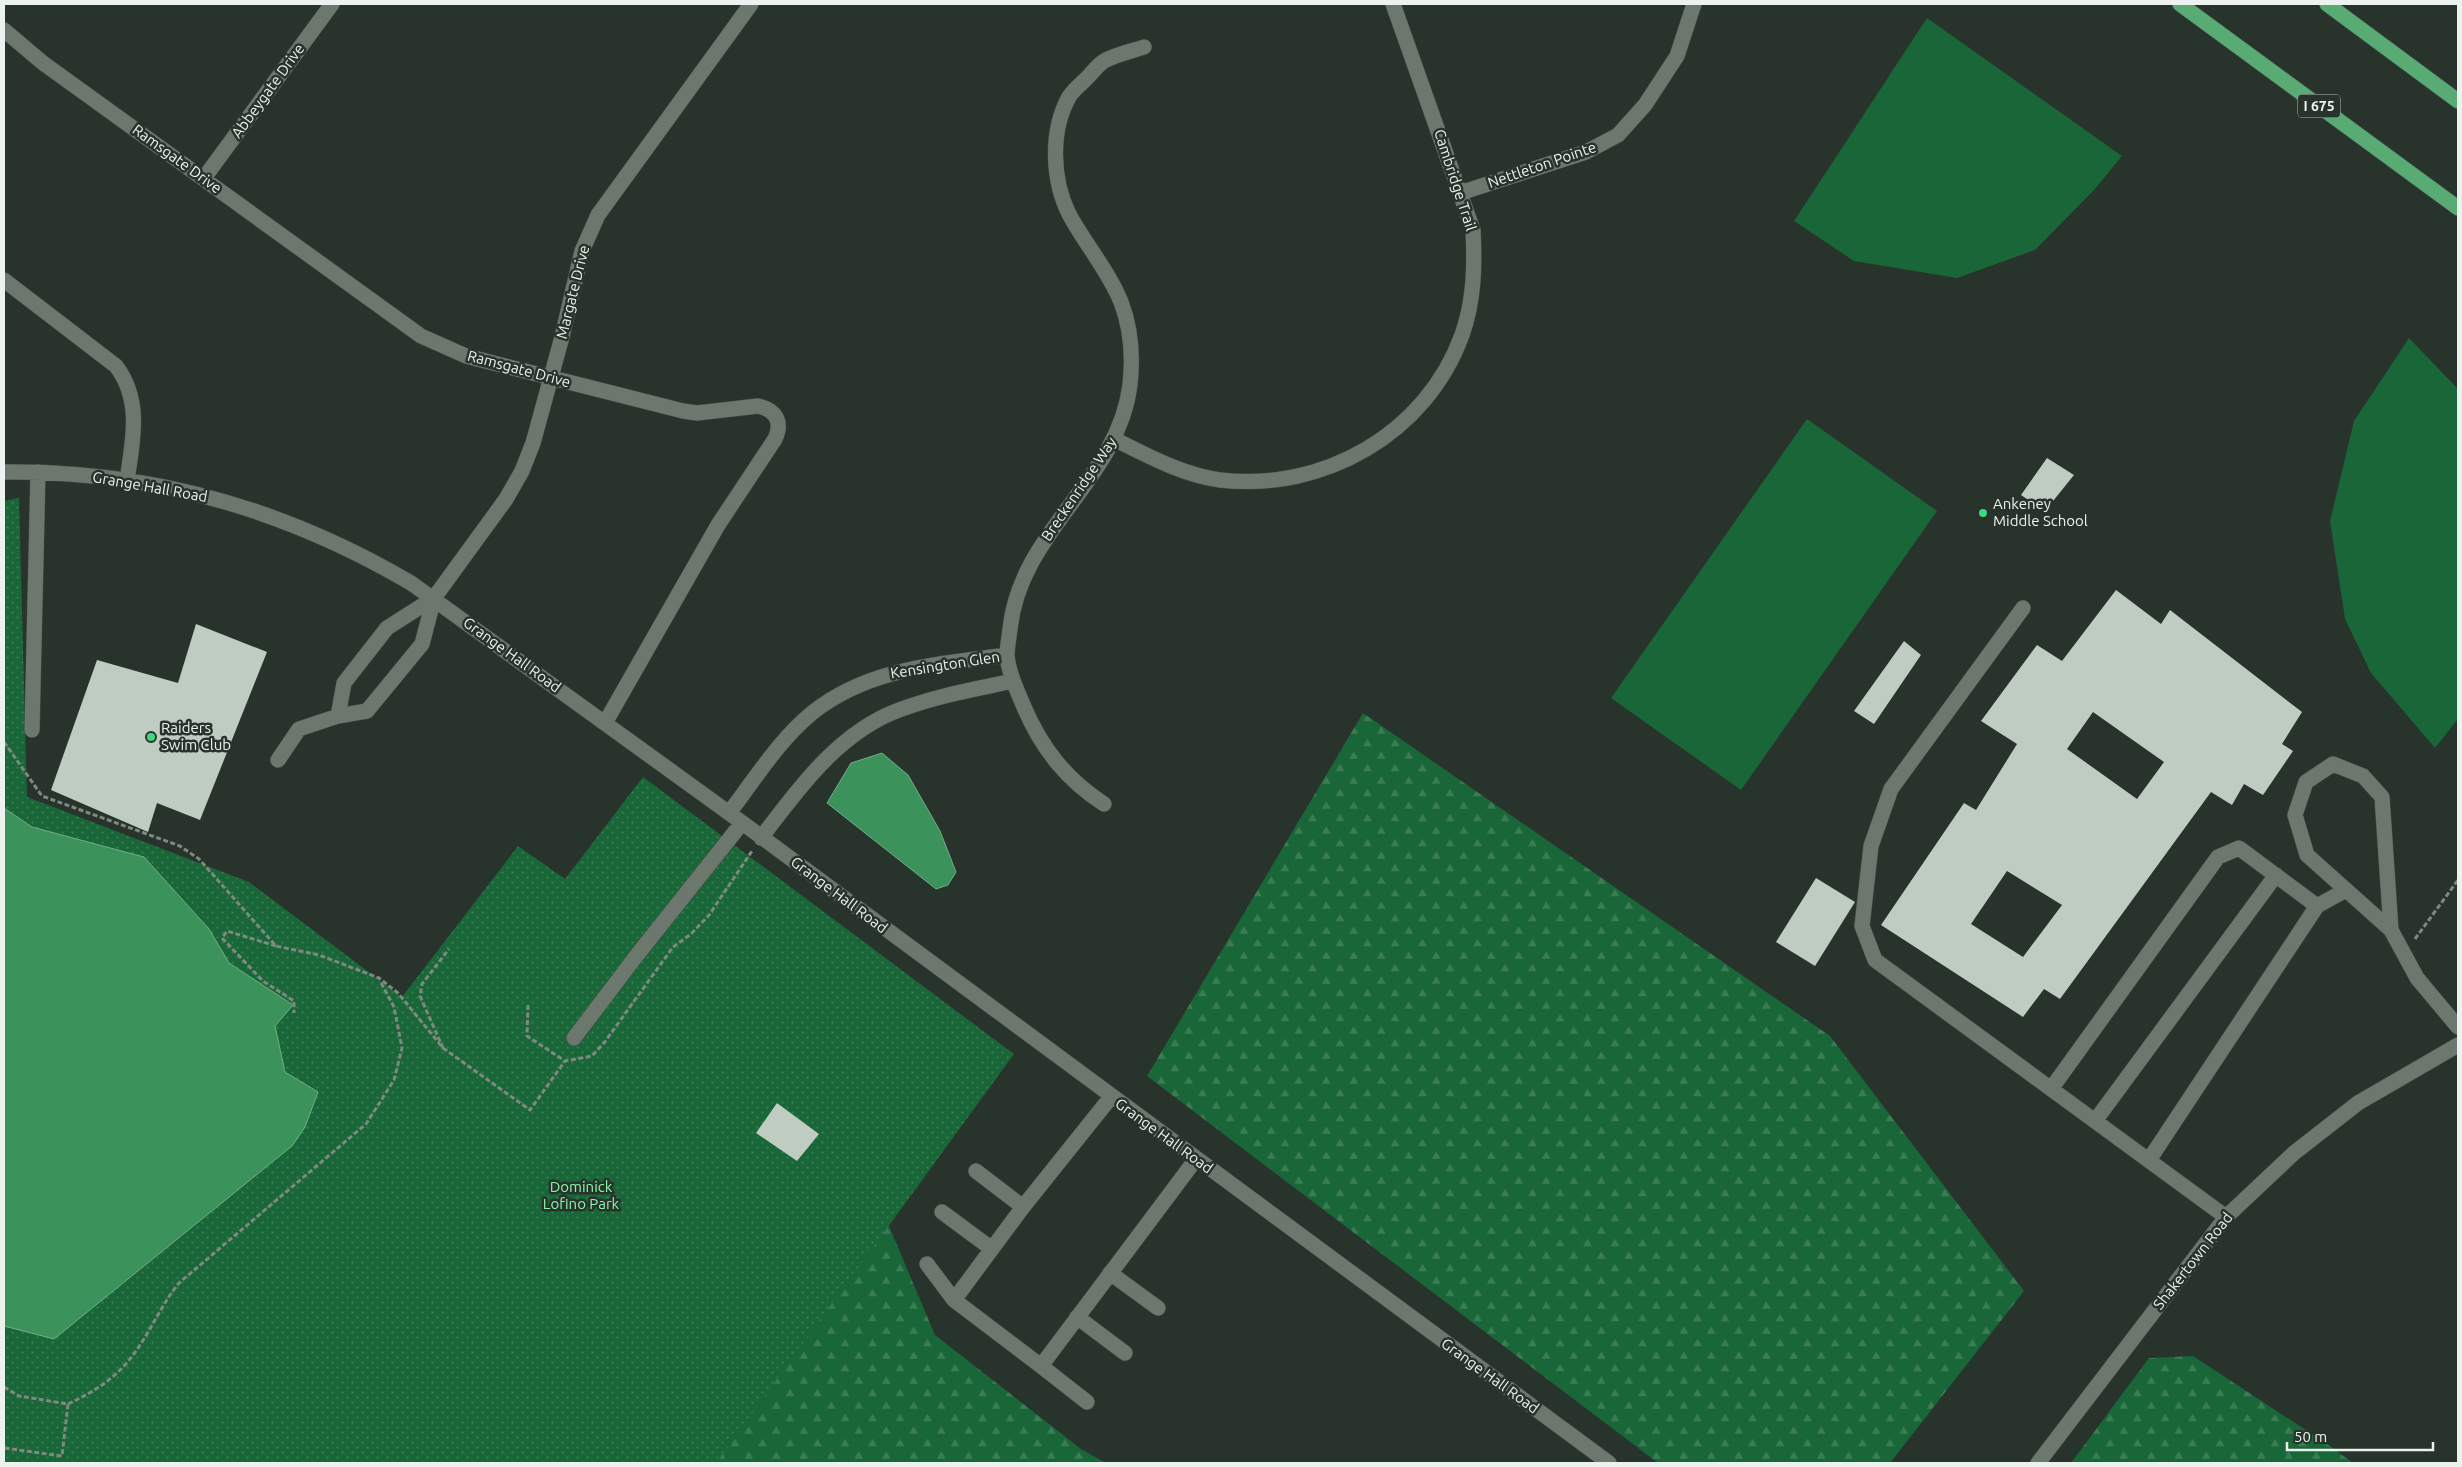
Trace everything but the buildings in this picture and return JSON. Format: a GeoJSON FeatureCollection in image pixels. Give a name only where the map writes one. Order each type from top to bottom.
{"type":"FeatureCollection","features":[{"type":"Feature","properties":{"kind":"highway","name":"I 675"},"geometry":{"type":"LineString","coordinates":[[2180,4],[2458,208]]}},
{"type":"Feature","properties":{"kind":"highway"},"geometry":{"type":"LineString","coordinates":[[2327,4],[2458,100]]}},
{"type":"Feature","properties":{"kind":"street","name":"Abbeygate Drive"},"geometry":{"type":"LineString","coordinates":[[204,178],[332,4]]}},
{"type":"Feature","properties":{"kind":"street","name":"Margate Drive"},"geometry":{"type":"LineString","coordinates":[[434,598],[506,500],[522,471],[533,443],[582,251],[598,215],[751,4]]}},
{"type":"Feature","properties":{"kind":"street","name":"Cambridge Trail"},"geometry":{"type":"LineString","coordinates":[[1114,439],[1185,471],[1219,479],[1250,482],[1266,481],[1315,473],[1348,460],[1378,443],[1405,421],[1429,395],[1448,366],[1462,334],[1471,300],[1475,265],[1473,230],[1393,4]]}},
{"type":"Feature","properties":{"kind":"street","name":"Nettleton Pointe"},"geometry":{"type":"LineString","coordinates":[[1460,193],[1586,152],[1618,135],[1645,105],[1677,56],[1694,4]]}},
{"type":"Feature","properties":{"kind":"street","name":"Ramsgate Drive"},"geometry":{"type":"LineString","coordinates":[[4,30],[43,64],[204,178],[421,336],[466,356],[697,413],[758,406],[767,408],[774,413],[778,422],[778,432],[718,525],[605,723]]}},
{"type":"Feature","properties":{"kind":"street","name":"Breckenridge Way"},"geometry":{"type":"LineString","coordinates":[[1104,804],[1071,780],[1045,749],[1034,731],[1013,681],[1007,655],[1011,620],[1024,573],[1039,547],[1108,452],[1124,415],[1130,386],[1132,356],[1128,327],[1112,281],[1068,211],[1057,172],[1057,138],[1061,116],[1070,96],[1105,60],[1144,47]]}},
{"type":"Feature","properties":{"kind":"street"},"geometry":{"type":"LineString","coordinates":[[4,280],[116,366],[124,376],[131,392],[133,410],[132,449],[126,480]]}},
{"type":"Feature","properties":{"kind":"street","name":"Grange Hall Road"},"geometry":{"type":"LineString","coordinates":[[4,472],[38,472],[126,480],[199,494],[304,528],[372,560],[434,598],[729,813],[1609,1463]]}},
{"type":"Feature","properties":{"kind":"street"},"geometry":{"type":"LineString","coordinates":[[32,730],[38,472]]}},
{"type":"Feature","properties":{"kind":"street"},"geometry":{"type":"LineString","coordinates":[[338,716],[344,683],[387,628],[434,598]]}},
{"type":"Feature","properties":{"kind":"street"},"geometry":{"type":"LineString","coordinates":[[278,760],[299,729],[338,716],[367,711],[422,644],[434,598]]}},
{"type":"Feature","properties":{"kind":"street"},"geometry":{"type":"LineString","coordinates":[[2023,608],[1891,788],[1871,846],[1862,926],[1875,960],[2226,1217]]}},
{"type":"Feature","properties":{"kind":"street","name":"Kensington Glen"},"geometry":{"type":"LineString","coordinates":[[729,813],[789,735],[812,713],[839,694],[868,680],[900,670],[1007,655]]}},
{"type":"Feature","properties":{"kind":"street","name":"Kensington Glen"},"geometry":{"type":"LineString","coordinates":[[761,838],[794,795],[823,762],[859,731],[897,710],[932,699],[1013,681]]}},
{"type":"Feature","properties":{"kind":"street"},"geometry":{"type":"LineString","coordinates":[[2391,930],[2382,797],[2363,776],[2333,764],[2306,782],[2294,815],[2308,855],[2391,930],[2417,978],[2458,1027]]}},
{"type":"Feature","properties":{"kind":"street"},"geometry":{"type":"LineString","coordinates":[[574,1038],[636,955],[742,823]]}},
{"type":"Feature","properties":{"kind":"street"},"geometry":{"type":"LineString","coordinates":[[2051,1088],[2218,857],[2240,848],[2317,906]]}},
{"type":"Feature","properties":{"kind":"street"},"geometry":{"type":"LineString","coordinates":[[2095,1120],[2276,875]]}},
{"type":"Feature","properties":{"kind":"street"},"geometry":{"type":"LineString","coordinates":[[2149,1160],[2317,906],[2346,890]]}},
{"type":"Feature","properties":{"kind":"street","name":"Shakertown Road"},"geometry":{"type":"LineString","coordinates":[[2038,1463],[2226,1217],[2294,1153],[2358,1103],[2458,1045]]}},
{"type":"Feature","properties":{"kind":"street"},"geometry":{"type":"LineString","coordinates":[[954,1300],[1023,1207],[1111,1097]]}},
{"type":"Feature","properties":{"kind":"street"},"geometry":{"type":"LineString","coordinates":[[1041,1366],[1196,1159]]}},
{"type":"Feature","properties":{"kind":"street"},"geometry":{"type":"LineString","coordinates":[[976,1171],[1023,1207]]}},
{"type":"Feature","properties":{"kind":"street"},"geometry":{"type":"LineString","coordinates":[[942,1212],[992,1249]]}},
{"type":"Feature","properties":{"kind":"street"},"geometry":{"type":"LineString","coordinates":[[927,1264],[954,1300],[1087,1402]]}},
{"type":"Feature","properties":{"kind":"street"},"geometry":{"type":"LineString","coordinates":[[1110,1273],[1158,1308]]}},
{"type":"Feature","properties":{"kind":"street"},"geometry":{"type":"LineString","coordinates":[[1077,1317],[1125,1353]]}},
{"type":"Feature","properties":{"kind":"path"},"geometry":{"type":"LineString","coordinates":[[4,742],[42,796],[180,846],[199,859],[276,946]]}},
{"type":"Feature","properties":{"kind":"path"},"geometry":{"type":"LineString","coordinates":[[2404,954],[2458,880]]}},
{"type":"Feature","properties":{"kind":"path"},"geometry":{"type":"LineString","coordinates":[[294,1013],[294,1001],[263,982],[222,938],[227,931],[276,946],[319,955],[379,978],[398,993],[443,1048],[530,1110],[565,1061]]}},
{"type":"Feature","properties":{"kind":"path"},"geometry":{"type":"LineString","coordinates":[[443,1048],[420,996],[422,984],[449,949]]}},
{"type":"Feature","properties":{"kind":"path"},"geometry":{"type":"LineString","coordinates":[[4,1386],[20,1396],[68,1404],[90,1394],[121,1370],[142,1340],[164,1302],[179,1283],[366,1124],[394,1080],[402,1048],[394,1007],[379,978]]}},
{"type":"Feature","properties":{"kind":"path"},"geometry":{"type":"LineString","coordinates":[[4,1448],[62,1456],[68,1404]]}},
{"type":"Feature","properties":{"kind":"green space"},"geometry":{"type":"Polygon","coordinates":[[[1927,18],[2122,156],[2095,189],[2035,250],[1957,278],[1854,261],[1794,221],[1927,18]]]}},
{"type":"Feature","properties":{"kind":"green space"},"geometry":{"type":"Polygon","coordinates":[[[2409,338],[2458,389],[2458,719],[2435,748],[2371,673],[2345,619],[2330,521],[2354,421],[2409,338]]]}},
{"type":"Feature","properties":{"kind":"green space"},"geometry":{"type":"Polygon","coordinates":[[[1807,419],[1937,511],[1741,790],[1611,698],[1807,419]]]}},
{"type":"Feature","properties":{"kind":"green space","name":"Dominick Lofino Park"},"geometry":{"type":"Polygon","coordinates":[[[19,498],[27,797],[249,882],[402,997],[518,846],[565,879],[643,777],[1014,1054],[716,1463],[4,1463],[4,501],[19,498]]]}},
{"type":"Feature","properties":{"kind":"green space"},"geometry":{"type":"Polygon","coordinates":[[[1363,713],[1830,1036],[2024,1291],[1890,1463],[1658,1463],[1147,1076],[1363,713]]]}},
{"type":"Feature","properties":{"kind":"green space"},"geometry":{"type":"Polygon","coordinates":[[[886,1219],[935,1335],[1081,1449],[1106,1463],[225,1463],[886,1219]]]}},
{"type":"Feature","properties":{"kind":"green space"},"geometry":{"type":"Polygon","coordinates":[[[2193,1356],[2353,1463],[2071,1463],[2149,1358],[2193,1356]]]}},
{"type":"Feature","properties":{"kind":"shaded area"},"geometry":{"type":"Polygon","coordinates":[[[882,753],[908,775],[940,831],[956,872],[948,885],[936,889],[827,803],[851,763],[882,753]]]}},
{"type":"Feature","properties":{"kind":"shaded area"},"geometry":{"type":"Polygon","coordinates":[[[4,808],[32,827],[144,857],[209,929],[229,963],[293,1005],[275,1026],[285,1072],[318,1092],[305,1127],[292,1146],[54,1339],[4,1326],[4,808]]]}},
{"type":"Feature","properties":{"kind":"place","name":"Ankeney Middle School"},"geometry":{"type":"Point","coordinates":[1983,513]}},
{"type":"Feature","properties":{"kind":"place","name":"Raiders Swim Club"},"geometry":{"type":"Point","coordinates":[151,737]}}]}
